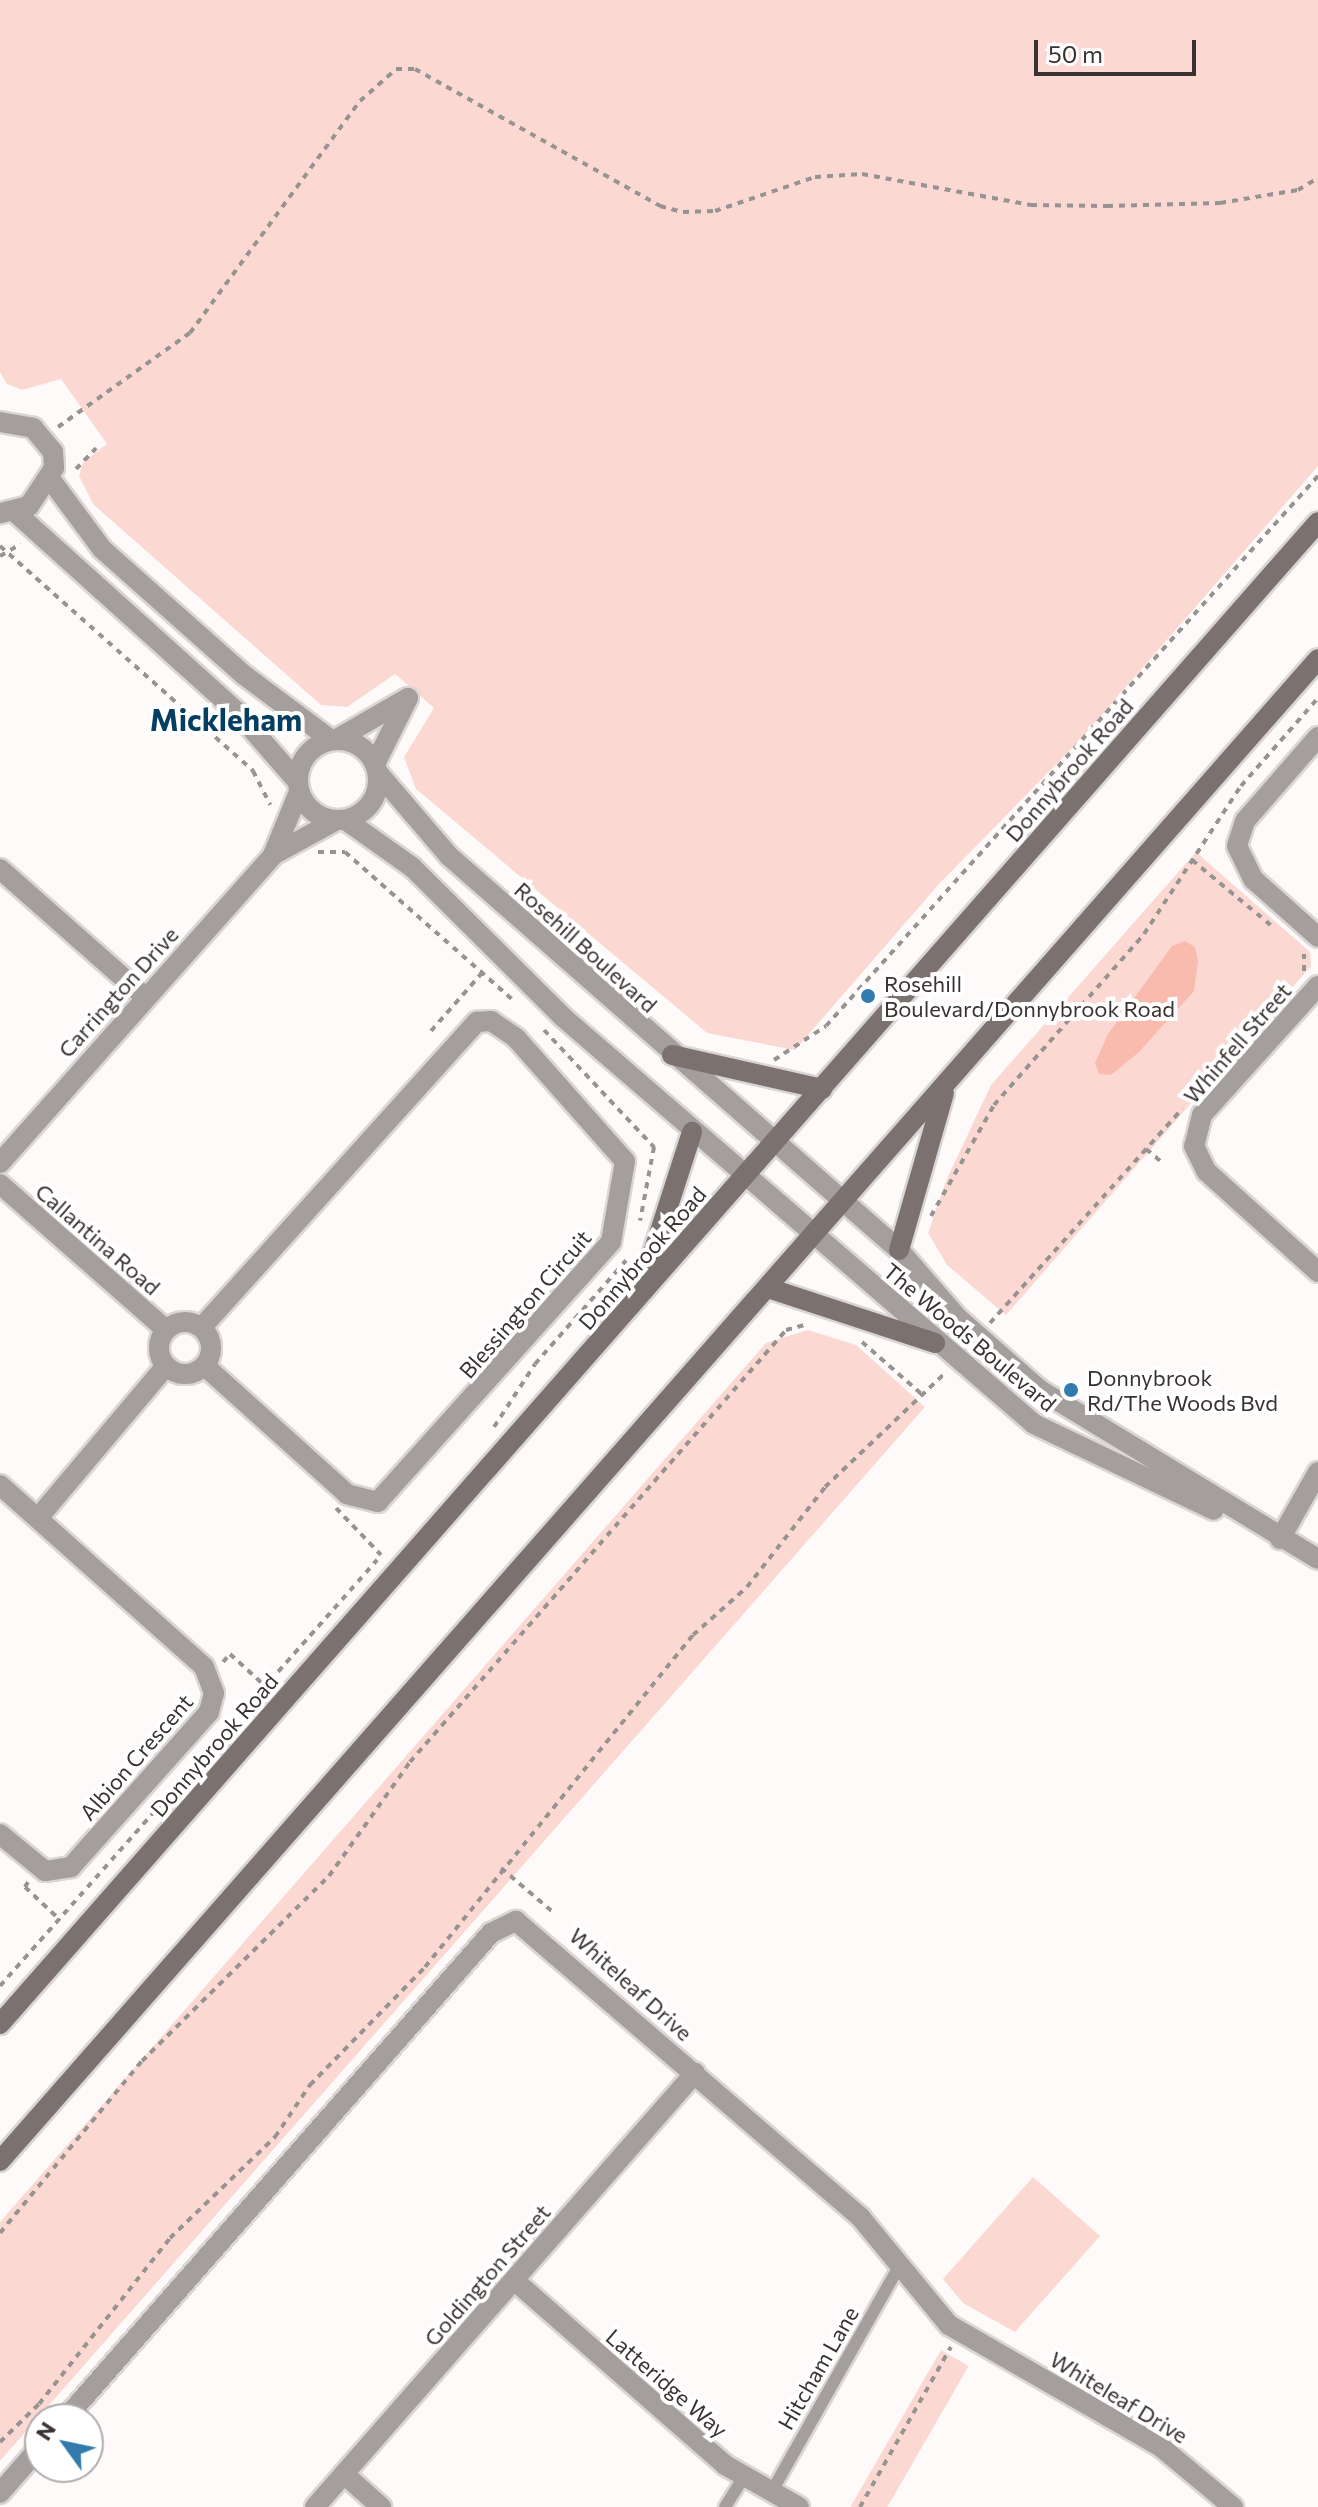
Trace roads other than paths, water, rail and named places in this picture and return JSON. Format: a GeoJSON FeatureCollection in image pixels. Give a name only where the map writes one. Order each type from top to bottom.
{"type":"FeatureCollection","features":[{"type":"Feature","properties":{"kind":"main road","name":"Donnybrook Road"},"geometry":{"type":"LineString","coordinates":[[0,2024],[1318,522]]}},
{"type":"Feature","properties":{"kind":"main road"},"geometry":{"type":"LineString","coordinates":[[0,2161],[1318,659]]}},
{"type":"Feature","properties":{"kind":"main road"},"geometry":{"type":"LineString","coordinates":[[672,1055],[822,1089]]}},
{"type":"Feature","properties":{"kind":"main road"},"geometry":{"type":"LineString","coordinates":[[899,1250],[906,1208],[948,1082]]}},
{"type":"Feature","properties":{"kind":"main road"},"geometry":{"type":"LineString","coordinates":[[638,1298],[684,1169],[692,1132]]}},
{"type":"Feature","properties":{"kind":"main road"},"geometry":{"type":"LineString","coordinates":[[768,1288],[818,1301],[935,1343]]}},
{"type":"Feature","properties":{"kind":"street"},"geometry":{"type":"LineString","coordinates":[[2,419],[43,438],[53,452],[51,480],[102,549],[244,675],[377,769]]}},
{"type":"Feature","properties":{"kind":"street"},"geometry":{"type":"LineString","coordinates":[[51,480],[7,512],[237,712],[298,787],[445,896],[564,1018],[692,1132],[746,1175]]}},
{"type":"Feature","properties":{"kind":"street"},"geometry":{"type":"LineString","coordinates":[[298,787],[310,753],[408,698],[377,769],[371,801],[341,821]]}},
{"type":"Feature","properties":{"kind":"street"},"geometry":{"type":"LineString","coordinates":[[1318,737],[1245,821],[1237,846],[1253,879],[1318,937]]}},
{"type":"Feature","properties":{"kind":"street","name":"Rosehill Boulevard"},"geometry":{"type":"LineString","coordinates":[[377,769],[439,846],[672,1055],[775,1142]]}},
{"type":"Feature","properties":{"kind":"street","name":"Carrington Drive"},"geometry":{"type":"LineString","coordinates":[[0,1163],[273,855],[298,787]]}},
{"type":"Feature","properties":{"kind":"street","name":"Carrington Drive"},"geometry":{"type":"LineString","coordinates":[[273,855],[341,821]]}},
{"type":"Feature","properties":{"kind":"street"},"geometry":{"type":"LineString","coordinates":[[0,869],[145,997]]}},
{"type":"Feature","properties":{"kind":"street","name":"Whinfell Street"},"geometry":{"type":"LineString","coordinates":[[1318,986],[1202,1115],[1194,1146],[1206,1171],[1318,1272]]}},
{"type":"Feature","properties":{"kind":"street","name":"Blessington Circuit"},"geometry":{"type":"LineString","coordinates":[[202,1327],[477,1022],[491,1021],[516,1038],[621,1152],[627,1174],[611,1242],[390,1495],[369,1505],[347,1494],[205,1366]]}},
{"type":"Feature","properties":{"kind":"street","name":"The Woods Boulevard"},"geometry":{"type":"LineString","coordinates":[[775,1142],[899,1250],[978,1336],[1040,1390],[1280,1539],[1318,1559]]}},
{"type":"Feature","properties":{"kind":"street","name":"The Woods Boulevard"},"geometry":{"type":"LineString","coordinates":[[746,1175],[956,1362],[1034,1424],[1091,1457],[1280,1539]]}},
{"type":"Feature","properties":{"kind":"street","name":"Callantina Road"},"geometry":{"type":"LineString","coordinates":[[0,1184],[165,1329]]}},
{"type":"Feature","properties":{"kind":"street"},"geometry":{"type":"LineString","coordinates":[[185,1321],[202,1327],[211,1349],[205,1366],[189,1374],[165,1367],[158,1349],[165,1329],[185,1321]]}},
{"type":"Feature","properties":{"kind":"street"},"geometry":{"type":"LineString","coordinates":[[38,1518],[165,1367]]}},
{"type":"Feature","properties":{"kind":"street"},"geometry":{"type":"LineString","coordinates":[[1280,1539],[1318,1472]]}},
{"type":"Feature","properties":{"kind":"street","name":"Albion Crescent"},"geometry":{"type":"LineString","coordinates":[[0,1485],[211,1675],[209,1712],[78,1861],[59,1872],[40,1868],[0,1834]]}},
{"type":"Feature","properties":{"kind":"street","name":"Whiteleaf Drive"},"geometry":{"type":"LineString","coordinates":[[79,2403],[504,1924],[516,1921],[537,1933],[861,2218],[960,2331],[1161,2447],[1233,2507]]}},
{"type":"Feature","properties":{"kind":"street","name":"Goldington Street"},"geometry":{"type":"LineString","coordinates":[[315,2507],[695,2073]]}},
{"type":"Feature","properties":{"kind":"street","name":"Latteridge Way"},"geometry":{"type":"LineString","coordinates":[[514,2280],[744,2476],[799,2507]]}},
{"type":"Feature","properties":{"kind":"street"},"geometry":{"type":"LineString","coordinates":[[0,2493],[24,2465]]}},
{"type":"Feature","properties":{"kind":"street"},"geometry":{"type":"LineString","coordinates":[[344,2474],[381,2507]]}},
{"type":"Feature","properties":{"kind":"street"},"geometry":{"type":"LineString","coordinates":[[0,2500],[8,2507]]}},
{"type":"Feature","properties":{"kind":"lane","name":"Hitcham Lane"},"geometry":{"type":"LineString","coordinates":[[772,2491],[900,2265]]}},
{"type":"Feature","properties":{"kind":"lane"},"geometry":{"type":"LineString","coordinates":[[725,2507],[744,2476]]}},
{"type":"Feature","properties":{"kind":"place","name":"Rosehill Boulevard/Donnybrook Road"},"geometry":{"type":"Point","coordinates":[868,996]}},
{"type":"Feature","properties":{"kind":"place","name":"Donnybrook Rd/The Woods Bvd"},"geometry":{"type":"Point","coordinates":[1071,1390]}},
{"type":"Feature","properties":{"kind":"district","name":"Mickleham"},"geometry":{"type":"Point","coordinates":[226,719]}}]}
